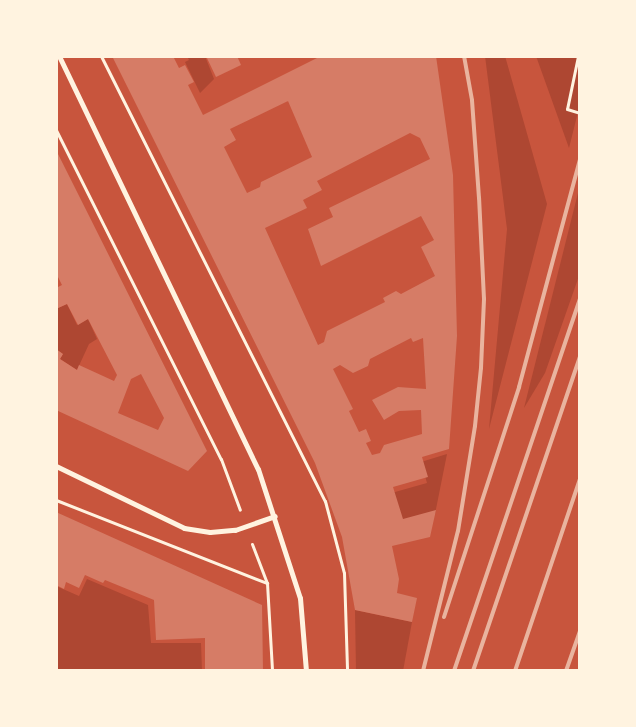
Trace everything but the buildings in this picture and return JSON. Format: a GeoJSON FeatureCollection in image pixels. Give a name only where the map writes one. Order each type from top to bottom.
{"type":"FeatureCollection","features":[{"type":"Feature","properties":{"kind":"street"},"geometry":{"type":"LineString","coordinates":[[59,56],[258,469],[275,516],[300,598],[306,671]]}},
{"type":"Feature","properties":{"kind":"street"},"geometry":{"type":"LineString","coordinates":[[56,466],[184,528],[210,532],[246,526],[275,516]]}},
{"type":"Feature","properties":{"kind":"path"},"geometry":{"type":"LineString","coordinates":[[101,56],[325,501],[344,573],[347,671]]}},
{"type":"Feature","properties":{"kind":"path"},"geometry":{"type":"LineString","coordinates":[[578,56],[567,109],[580,113]]}},
{"type":"Feature","properties":{"kind":"path"},"geometry":{"type":"LineString","coordinates":[[56,130],[221,459],[267,583],[272,671]]}},
{"type":"Feature","properties":{"kind":"path"},"geometry":{"type":"LineString","coordinates":[[56,500],[267,583]]}},
{"type":"Feature","properties":{"kind":"shaded area"},"geometry":{"type":"Polygon","coordinates":[[[187,56],[205,56],[214,79],[200,93],[185,62],[189,60],[187,56]]]}},
{"type":"Feature","properties":{"kind":"shaded area"},"geometry":{"type":"Polygon","coordinates":[[[485,56],[505,56],[547,204],[489,429],[507,229],[485,56]]]}},
{"type":"Feature","properties":{"kind":"shaded area"},"geometry":{"type":"Polygon","coordinates":[[[536,56],[580,56],[580,104],[569,148],[536,56]]]}},
{"type":"Feature","properties":{"kind":"shaded area"},"geometry":{"type":"Polygon","coordinates":[[[580,185],[580,273],[545,373],[524,408],[580,185]]]}},
{"type":"Feature","properties":{"kind":"shaded area"},"geometry":{"type":"Polygon","coordinates":[[[67,304],[77,325],[88,319],[97,339],[89,344],[77,370],[60,359],[63,354],[56,349],[56,309],[67,304]]]}},
{"type":"Feature","properties":{"kind":"shaded area"},"geometry":{"type":"Polygon","coordinates":[[[447,454],[435,514],[399,525],[388,494],[427,483],[421,462],[447,454]]]}},
{"type":"Feature","properties":{"kind":"shaded area"},"geometry":{"type":"Polygon","coordinates":[[[87,579],[148,605],[151,643],[201,643],[202,671],[56,671],[56,586],[79,596],[87,579]]]}},
{"type":"Feature","properties":{"kind":"shaded area"},"geometry":{"type":"Polygon","coordinates":[[[355,610],[412,622],[403,671],[356,671],[355,610]]]}},
{"type":"Feature","properties":{"kind":"railway"},"geometry":{"type":"LineString","coordinates":[[423,671],[458,531],[475,426],[481,368],[484,299],[479,198],[472,100],[464,56]]}},
{"type":"Feature","properties":{"kind":"railway"},"geometry":{"type":"LineString","coordinates":[[444,617],[519,387],[580,160]]}},
{"type":"Feature","properties":{"kind":"railway"},"geometry":{"type":"LineString","coordinates":[[454,671],[580,299]]}},
{"type":"Feature","properties":{"kind":"railway"},"geometry":{"type":"LineString","coordinates":[[473,671],[580,356]]}},
{"type":"Feature","properties":{"kind":"railway"},"geometry":{"type":"LineString","coordinates":[[515,671],[580,479]]}},
{"type":"Feature","properties":{"kind":"railway"},"geometry":{"type":"LineString","coordinates":[[566,671],[580,631]]}}]}
